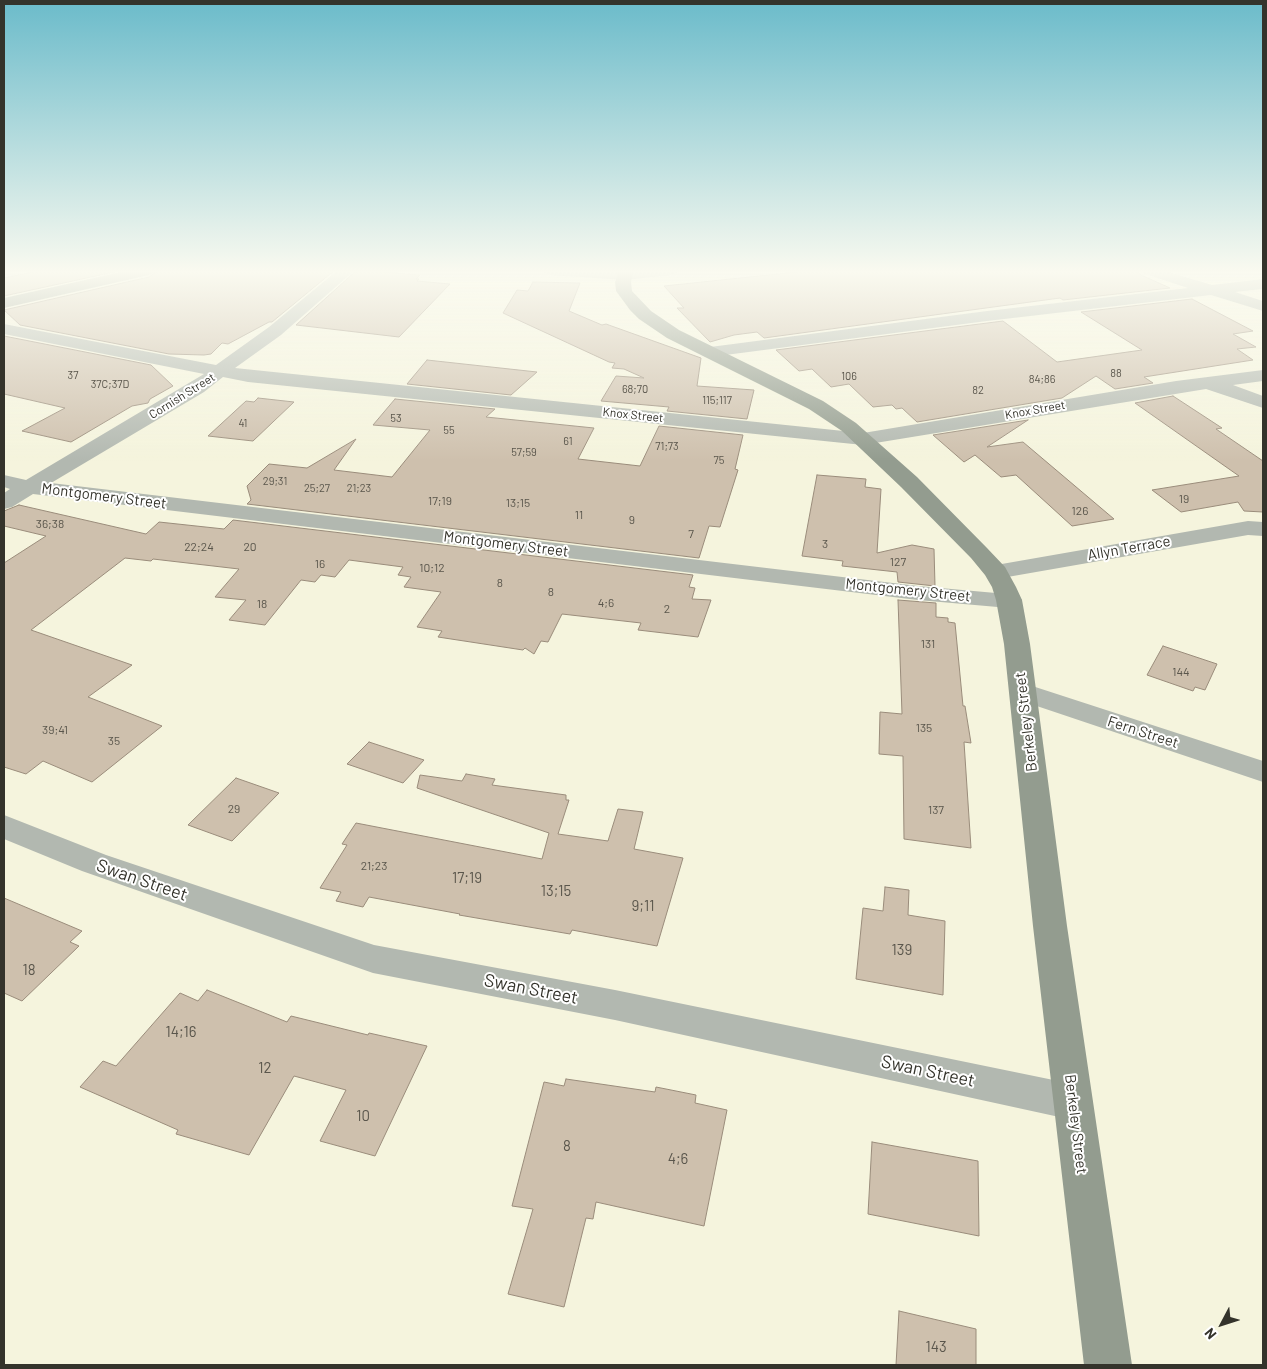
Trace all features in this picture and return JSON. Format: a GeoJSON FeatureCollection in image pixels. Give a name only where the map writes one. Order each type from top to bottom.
{"type":"FeatureCollection","features":[{"type":"Feature","properties":{"kind":"street","name":"Knox Street"},"geometry":{"type":"LineString","coordinates":[[27,334],[222,372],[864,439],[1207,383],[1263,376]]}},
{"type":"Feature","properties":{"kind":"street","name":"Cornish Street"},"geometry":{"type":"LineString","coordinates":[[4,502],[197,388],[222,372],[271,334]]}},
{"type":"Feature","properties":{"kind":"street","name":"Berkeley Street"},"geometry":{"type":"LineString","coordinates":[[673,334],[816,405],[849,426],[916,489],[996,572],[1009,600],[1108,1365]]}},
{"type":"Feature","properties":{"kind":"street"},"geometry":{"type":"LineString","coordinates":[[710,352],[849,334]]}},
{"type":"Feature","properties":{"kind":"street"},"geometry":{"type":"LineString","coordinates":[[1207,383],[1263,402]]}},
{"type":"Feature","properties":{"kind":"street","name":"Montgomery Street"},"geometry":{"type":"LineString","coordinates":[[4,482],[28,487],[899,590],[1009,600]]}},
{"type":"Feature","properties":{"kind":"street","name":"Allyn Terrace"},"geometry":{"type":"LineString","coordinates":[[996,572],[1248,528],[1263,529]]}},
{"type":"Feature","properties":{"kind":"street","name":"Fern Street"},"geometry":{"type":"LineString","coordinates":[[1022,692],[1263,772]]}},
{"type":"Feature","properties":{"kind":"street","name":"Swan Street"},"geometry":{"type":"LineString","coordinates":[[4,826],[103,866],[373,959],[616,1005],[1073,1102]]}},
{"type":"Feature","properties":{"kind":"building"},"geometry":{"type":"Polygon","coordinates":[[[66,334],[247,334],[228,344],[222,343],[211,354],[169,354],[66,334]]]}},
{"type":"Feature","properties":{"kind":"building"},"geometry":{"type":"Polygon","coordinates":[[[372,334],[402,334],[399,337],[372,334]]]}},
{"type":"Feature","properties":{"kind":"building"},"geometry":{"type":"Polygon","coordinates":[[[548,334],[634,334],[701,358],[697,386],[754,390],[747,419],[667,411],[669,407],[601,401],[616,376],[644,378],[624,369],[612,368],[615,363],[548,334]]]}},
{"type":"Feature","properties":{"kind":"building"},"geometry":{"type":"Polygon","coordinates":[[[702,334],[743,334],[734,335],[710,342],[702,334]]]}},
{"type":"Feature","properties":{"kind":"building"},"geometry":{"type":"Polygon","coordinates":[[[759,334],[794,334],[764,338],[759,334]]]}},
{"type":"Feature","properties":{"kind":"building"},"geometry":{"type":"Polygon","coordinates":[[[902,334],[1020,334],[1057,362],[1142,350],[1116,334],[1234,334],[1256,347],[1237,349],[1253,360],[1144,377],[1153,383],[1115,389],[1096,376],[1062,398],[917,422],[902,408],[896,409],[892,405],[873,407],[849,384],[831,387],[812,369],[799,371],[776,350],[902,334]]]}},
{"type":"Feature","properties":{"kind":"building"},"geometry":{"type":"Polygon","coordinates":[[[4,336],[151,365],[173,386],[150,399],[148,403],[132,406],[71,442],[22,431],[65,408],[4,394],[4,336]]]}},
{"type":"Feature","properties":{"kind":"building"},"geometry":{"type":"Polygon","coordinates":[[[427,360],[537,372],[511,395],[407,384],[427,360]]]}},
{"type":"Feature","properties":{"kind":"building"},"geometry":{"type":"Polygon","coordinates":[[[1173,396],[1222,428],[1216,429],[1263,461],[1263,512],[1244,511],[1238,502],[1181,512],[1152,490],[1239,476],[1135,403],[1173,396]]]}},
{"type":"Feature","properties":{"kind":"building"},"geometry":{"type":"Polygon","coordinates":[[[258,398],[294,402],[253,441],[208,436],[246,401],[254,402],[258,398]]]}},
{"type":"Feature","properties":{"kind":"building"},"geometry":{"type":"Polygon","coordinates":[[[395,399],[495,409],[486,417],[594,428],[578,459],[640,466],[659,426],[743,435],[735,469],[738,470],[720,527],[709,526],[699,558],[247,504],[251,500],[247,486],[269,464],[307,468],[356,439],[334,470],[392,477],[430,430],[373,425],[395,399]]]}},
{"type":"Feature","properties":{"kind":"building"},"geometry":{"type":"Polygon","coordinates":[[[1028,420],[987,447],[1023,442],[1114,519],[1072,526],[1016,475],[1001,477],[975,455],[964,462],[933,435],[1028,420]]]}},
{"type":"Feature","properties":{"kind":"building"},"geometry":{"type":"Polygon","coordinates":[[[817,475],[866,479],[865,487],[881,489],[877,553],[912,545],[934,549],[935,586],[898,582],[897,572],[842,566],[843,561],[802,556],[817,475]]]}},
{"type":"Feature","properties":{"kind":"building"},"geometry":{"type":"Polygon","coordinates":[[[19,505],[146,534],[159,522],[224,529],[233,520],[693,575],[689,587],[695,588],[692,599],[711,600],[698,637],[638,630],[641,623],[562,614],[548,642],[541,641],[534,654],[525,648],[523,650],[438,637],[442,631],[417,627],[441,592],[404,587],[411,577],[398,575],[403,567],[349,560],[335,577],[321,575],[315,582],[301,580],[265,625],[229,620],[246,600],[215,597],[239,569],[153,559],[151,561],[125,558],[31,630],[132,665],[88,697],[162,726],[92,782],[43,761],[26,774],[4,767],[4,563],[46,536],[4,526],[4,511],[19,505]]]}},
{"type":"Feature","properties":{"kind":"building"},"geometry":{"type":"Polygon","coordinates":[[[898,600],[936,603],[936,617],[948,618],[948,622],[955,623],[963,706],[965,706],[971,743],[964,742],[971,848],[904,839],[903,756],[879,754],[880,712],[902,714],[898,600]]]}},
{"type":"Feature","properties":{"kind":"building"},"geometry":{"type":"Polygon","coordinates":[[[1163,646],[1217,664],[1205,690],[1195,687],[1193,691],[1147,675],[1163,646]]]}},
{"type":"Feature","properties":{"kind":"building"},"geometry":{"type":"Polygon","coordinates":[[[369,742],[424,760],[403,783],[347,764],[369,742]]]}},
{"type":"Feature","properties":{"kind":"building"},"geometry":{"type":"Polygon","coordinates":[[[466,774],[495,779],[492,785],[566,795],[566,800],[569,800],[558,834],[608,841],[618,809],[643,812],[634,849],[683,858],[657,946],[572,930],[570,934],[369,897],[363,907],[336,901],[341,892],[320,888],[347,845],[342,844],[356,823],[542,859],[549,833],[417,788],[420,775],[462,781],[466,774]]]}},
{"type":"Feature","properties":{"kind":"building"},"geometry":{"type":"Polygon","coordinates":[[[236,778],[279,793],[232,841],[188,825],[236,778]]]}},
{"type":"Feature","properties":{"kind":"building"},"geometry":{"type":"Polygon","coordinates":[[[885,887],[909,890],[908,915],[945,921],[943,995],[856,979],[863,908],[883,911],[885,887]]]}},
{"type":"Feature","properties":{"kind":"building"},"geometry":{"type":"Polygon","coordinates":[[[4,898],[82,931],[70,942],[79,946],[22,1001],[4,993],[4,898]]]}},
{"type":"Feature","properties":{"kind":"building"},"geometry":{"type":"Polygon","coordinates":[[[207,990],[287,1022],[291,1016],[368,1035],[369,1033],[427,1046],[375,1156],[320,1141],[346,1090],[294,1076],[249,1155],[176,1134],[178,1130],[80,1087],[103,1061],[116,1066],[180,993],[198,1001],[207,990]]]}},
{"type":"Feature","properties":{"kind":"building"},"geometry":{"type":"Polygon","coordinates":[[[566,1079],[655,1092],[656,1087],[696,1095],[695,1103],[727,1110],[704,1226],[596,1202],[593,1219],[586,1218],[564,1307],[508,1294],[533,1209],[512,1206],[544,1082],[564,1086],[566,1079]]]}},
{"type":"Feature","properties":{"kind":"building"},"geometry":{"type":"Polygon","coordinates":[[[872,1142],[978,1161],[979,1236],[868,1214],[872,1142]]]}},
{"type":"Feature","properties":{"kind":"building"},"geometry":{"type":"Polygon","coordinates":[[[899,1311],[976,1329],[976,1365],[896,1365],[899,1311]]]}}]}
